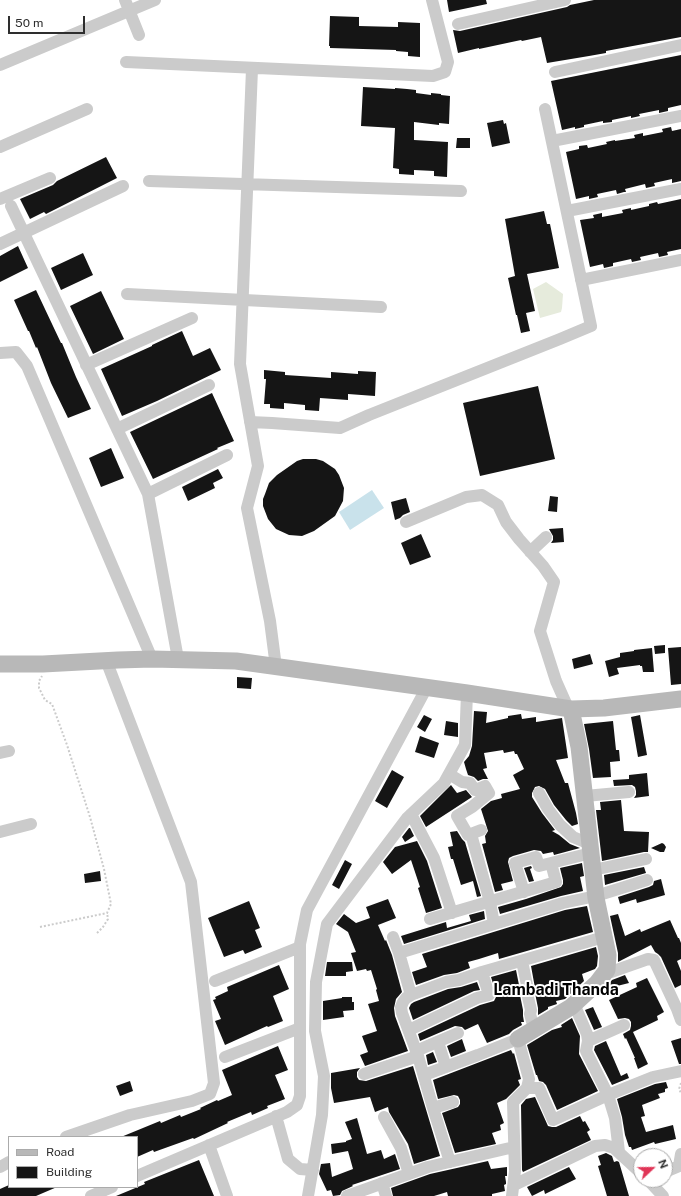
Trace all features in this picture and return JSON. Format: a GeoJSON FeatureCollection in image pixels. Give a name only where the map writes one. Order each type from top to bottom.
{"type":"FeatureCollection","features":[{"type":"Feature","properties":{"kind":"main road"},"geometry":{"type":"LineString","coordinates":[[0,664],[46,664],[152,659],[236,661],[570,708],[604,708],[681,699]]}},
{"type":"Feature","properties":{"kind":"main road"},"geometry":{"type":"LineString","coordinates":[[518,1038],[574,1004],[597,983],[607,970],[608,955],[596,896],[579,747],[570,708]]}},
{"type":"Feature","properties":{"kind":"street"},"geometry":{"type":"LineString","coordinates":[[0,65],[127,5],[155,0]]}},
{"type":"Feature","properties":{"kind":"street"},"geometry":{"type":"LineString","coordinates":[[126,62],[252,69],[433,76],[446,72],[448,62],[432,0]]}},
{"type":"Feature","properties":{"kind":"street"},"geometry":{"type":"LineString","coordinates":[[458,24],[565,0]]}},
{"type":"Feature","properties":{"kind":"street"},"geometry":{"type":"LineString","coordinates":[[127,5],[139,34]]}},
{"type":"Feature","properties":{"kind":"street"},"geometry":{"type":"LineString","coordinates":[[555,72],[681,45]]}},
{"type":"Feature","properties":{"kind":"street"},"geometry":{"type":"LineString","coordinates":[[252,69],[240,364],[258,466],[247,508],[270,621],[276,667]]}},
{"type":"Feature","properties":{"kind":"street"},"geometry":{"type":"LineString","coordinates":[[0,147],[87,109]]}},
{"type":"Feature","properties":{"kind":"street"},"geometry":{"type":"LineString","coordinates":[[250,422],[340,428],[368,415],[591,326],[545,109]]}},
{"type":"Feature","properties":{"kind":"street"},"geometry":{"type":"LineString","coordinates":[[552,141],[681,116]]}},
{"type":"Feature","properties":{"kind":"street"},"geometry":{"type":"LineString","coordinates":[[0,199],[50,178]]}},
{"type":"Feature","properties":{"kind":"street"},"geometry":{"type":"LineString","coordinates":[[149,181],[461,191]]}},
{"type":"Feature","properties":{"kind":"street"},"geometry":{"type":"LineString","coordinates":[[0,244],[123,186]]}},
{"type":"Feature","properties":{"kind":"street"},"geometry":{"type":"LineString","coordinates":[[567,211],[681,188]]}},
{"type":"Feature","properties":{"kind":"street"},"geometry":{"type":"LineString","coordinates":[[11,206],[148,494],[178,659]]}},
{"type":"Feature","properties":{"kind":"street"},"geometry":{"type":"LineString","coordinates":[[581,280],[681,260]]}},
{"type":"Feature","properties":{"kind":"street"},"geometry":{"type":"LineString","coordinates":[[127,294],[381,307]]}},
{"type":"Feature","properties":{"kind":"street"},"geometry":{"type":"LineString","coordinates":[[86,365],[192,318]]}},
{"type":"Feature","properties":{"kind":"street"},"geometry":{"type":"LineString","coordinates":[[0,353],[16,352],[27,366],[152,659]]}},
{"type":"Feature","properties":{"kind":"street"},"geometry":{"type":"LineString","coordinates":[[117,429],[209,385]]}},
{"type":"Feature","properties":{"kind":"street"},"geometry":{"type":"LineString","coordinates":[[148,494],[227,456]]}},
{"type":"Feature","properties":{"kind":"street"},"geometry":{"type":"LineString","coordinates":[[406,522],[466,497],[482,495],[498,505],[506,522],[543,566],[554,582],[540,631],[556,682],[570,708]]}},
{"type":"Feature","properties":{"kind":"street"},"geometry":{"type":"LineString","coordinates":[[530,552],[546,537]]}},
{"type":"Feature","properties":{"kind":"street"},"geometry":{"type":"LineString","coordinates":[[69,1136],[130,1115],[192,1101],[210,1094],[214,1083],[191,882],[106,660]]}},
{"type":"Feature","properties":{"kind":"street"},"geometry":{"type":"LineString","coordinates":[[138,1176],[287,1112],[297,1105],[300,1096],[300,947],[307,910],[427,687]]}},
{"type":"Feature","properties":{"kind":"street"},"geometry":{"type":"LineString","coordinates":[[308,1196],[322,1116],[324,1076],[315,1031],[316,982],[327,924],[406,818],[444,783],[465,745],[468,693]]}},
{"type":"Feature","properties":{"kind":"street"},"geometry":{"type":"LineString","coordinates":[[449,774],[462,782],[470,783],[475,790],[485,786],[489,793],[472,807],[457,816],[468,835],[476,832],[494,924]]}},
{"type":"Feature","properties":{"kind":"street"},"geometry":{"type":"LineString","coordinates":[[585,796],[629,792]]}},
{"type":"Feature","properties":{"kind":"street"},"geometry":{"type":"LineString","coordinates":[[539,793],[548,809],[560,825],[573,837],[590,849]]}},
{"type":"Feature","properties":{"kind":"street"},"geometry":{"type":"LineString","coordinates":[[411,814],[434,858],[452,913]]}},
{"type":"Feature","properties":{"kind":"street"},"geometry":{"type":"LineString","coordinates":[[0,832],[31,824]]}},
{"type":"Feature","properties":{"kind":"street"},"geometry":{"type":"LineString","coordinates":[[524,892],[515,863],[536,857],[539,866],[590,849]]}},
{"type":"Feature","properties":{"kind":"street"},"geometry":{"type":"LineString","coordinates":[[593,870],[646,859]]}},
{"type":"Feature","properties":{"kind":"street"},"geometry":{"type":"LineString","coordinates":[[430,919],[556,882],[551,863]]}},
{"type":"Feature","properties":{"kind":"street"},"geometry":{"type":"LineString","coordinates":[[400,953],[563,903],[596,896],[647,880]]}},
{"type":"Feature","properties":{"kind":"street"},"geometry":{"type":"LineString","coordinates":[[393,937],[400,953],[412,995]]}},
{"type":"Feature","properties":{"kind":"street"},"geometry":{"type":"LineString","coordinates":[[450,1162],[417,1053],[402,1013],[401,1007],[403,1002],[406,998],[412,995],[446,982],[459,980],[604,937]]}},
{"type":"Feature","properties":{"kind":"street"},"geometry":{"type":"LineString","coordinates":[[215,981],[300,947]]}},
{"type":"Feature","properties":{"kind":"street"},"geometry":{"type":"LineString","coordinates":[[607,970],[611,972],[648,959],[654,960],[676,994],[680,1014]]}},
{"type":"Feature","properties":{"kind":"street"},"geometry":{"type":"LineString","coordinates":[[522,961],[528,990],[527,993],[531,1010],[530,1014],[534,1029]]}},
{"type":"Feature","properties":{"kind":"street"},"geometry":{"type":"LineString","coordinates":[[409,1030],[477,998],[489,995],[482,972]]}},
{"type":"Feature","properties":{"kind":"street"},"geometry":{"type":"LineString","coordinates":[[574,1004],[587,1034],[588,1041],[586,1051],[608,1095],[615,1118],[619,1152]]}},
{"type":"Feature","properties":{"kind":"street"},"geometry":{"type":"LineString","coordinates":[[588,1041],[624,1025]]}},
{"type":"Feature","properties":{"kind":"street"},"geometry":{"type":"LineString","coordinates":[[225,1057],[300,1028]]}},
{"type":"Feature","properties":{"kind":"street"},"geometry":{"type":"LineString","coordinates":[[364,1074],[417,1053],[458,1034]]}},
{"type":"Feature","properties":{"kind":"street"},"geometry":{"type":"LineString","coordinates":[[424,1075],[518,1038],[529,1079],[527,1088],[513,1102],[513,1190],[595,1146],[606,1145],[614,1148],[633,1165]]}},
{"type":"Feature","properties":{"kind":"street"},"geometry":{"type":"LineString","coordinates":[[438,1042],[446,1067]]}},
{"type":"Feature","properties":{"kind":"street"},"geometry":{"type":"LineString","coordinates":[[527,1088],[539,1088],[553,1120],[608,1095],[653,1077],[681,1071]]}},
{"type":"Feature","properties":{"kind":"street"},"geometry":{"type":"LineString","coordinates":[[433,1108],[452,1102]]}},
{"type":"Feature","properties":{"kind":"street"},"geometry":{"type":"LineString","coordinates":[[276,1116],[288,1159],[300,1169],[313,1170]]}},
{"type":"Feature","properties":{"kind":"street"},"geometry":{"type":"LineString","coordinates":[[384,1117],[401,1148],[409,1174]]}},
{"type":"Feature","properties":{"kind":"street"},"geometry":{"type":"LineString","coordinates":[[208,1145],[227,1196]]}},
{"type":"Feature","properties":{"kind":"street"},"geometry":{"type":"LineString","coordinates":[[347,1196],[428,1167],[514,1147]]}},
{"type":"Feature","properties":{"kind":"street"},"geometry":{"type":"LineString","coordinates":[[673,1169],[679,1166],[681,1154]]}},
{"type":"Feature","properties":{"kind":"street"},"geometry":{"type":"LineString","coordinates":[[382,1183],[386,1196]]}},
{"type":"Feature","properties":{"kind":"street"},"geometry":{"type":"LineString","coordinates":[[90,1196],[110,1188]]}},
{"type":"Feature","properties":{"kind":"street"},"geometry":{"type":"LineString","coordinates":[[656,1188],[664,1196]]}},
{"type":"Feature","properties":{"kind":"path"},"geometry":{"type":"LineString","coordinates":[[46,664],[44,674],[39,681],[39,688],[45,700],[52,704],[67,745],[90,817],[106,876],[110,904],[107,913],[108,919],[97,933]]}},
{"type":"Feature","properties":{"kind":"path"},"geometry":{"type":"LineString","coordinates":[[40,927],[107,913]]}},
{"type":"Feature","properties":{"kind":"path"},"geometry":{"type":"LineString","coordinates":[[681,1083],[679,1089],[681,1093]]}},
{"type":"Feature","properties":{"kind":"shaded area"},"geometry":{"type":"Polygon","coordinates":[[[546,282],[563,294],[562,308],[561,312],[540,318],[533,289],[546,282]]]}},
{"type":"Feature","properties":{"kind":"water"},"geometry":{"type":"Polygon","coordinates":[[[372,490],[384,508],[350,530],[339,512],[372,490]]]}},
{"type":"Feature","properties":{"kind":"building"},"geometry":{"type":"Polygon","coordinates":[[[447,0],[486,0],[487,4],[449,12],[447,0]]]}},
{"type":"Feature","properties":{"kind":"building"},"geometry":{"type":"Polygon","coordinates":[[[594,0],[681,0],[681,37],[606,51],[606,53],[547,63],[541,37],[458,53],[453,30],[460,31],[594,0]]]}},
{"type":"Feature","properties":{"kind":"building"},"geometry":{"type":"Polygon","coordinates":[[[330,16],[359,17],[359,26],[398,27],[398,22],[420,23],[420,57],[408,56],[408,52],[396,50],[330,48],[330,16]]]}},
{"type":"Feature","properties":{"kind":"building"},"geometry":{"type":"Polygon","coordinates":[[[681,55],[681,105],[668,108],[668,111],[659,113],[659,110],[639,114],[640,116],[631,118],[631,116],[612,120],[612,122],[603,123],[603,121],[584,125],[584,127],[575,129],[575,127],[562,130],[551,81],[681,55]]]}},
{"type":"Feature","properties":{"kind":"building"},"geometry":{"type":"Polygon","coordinates":[[[363,87],[407,89],[416,90],[416,93],[431,95],[431,93],[450,96],[449,124],[439,123],[439,125],[414,122],[414,140],[448,142],[447,177],[434,176],[434,171],[414,170],[414,175],[399,174],[399,169],[393,168],[395,128],[361,126],[363,87]]]}},
{"type":"Feature","properties":{"kind":"building"},"geometry":{"type":"Polygon","coordinates":[[[503,120],[504,124],[506,123],[510,143],[492,147],[487,123],[503,120]]]}},
{"type":"Feature","properties":{"kind":"building"},"geometry":{"type":"Polygon","coordinates":[[[671,127],[672,131],[681,129],[681,181],[672,183],[672,179],[654,183],[655,186],[646,188],[645,184],[625,189],[626,192],[617,194],[616,190],[597,194],[598,197],[589,199],[589,196],[576,199],[566,152],[579,149],[579,146],[587,145],[588,148],[607,144],[606,142],[615,140],[635,138],[634,135],[643,133],[643,136],[663,132],[662,129],[671,127]]]}},
{"type":"Feature","properties":{"kind":"building"},"geometry":{"type":"Polygon","coordinates":[[[457,138],[470,138],[470,148],[456,148],[457,138]]]}},
{"type":"Feature","properties":{"kind":"building"},"geometry":{"type":"Polygon","coordinates":[[[106,157],[117,178],[46,214],[44,212],[30,219],[20,199],[53,185],[57,181],[106,157]]]}},
{"type":"Feature","properties":{"kind":"building"},"geometry":{"type":"Polygon","coordinates":[[[681,199],[681,249],[667,252],[668,255],[659,257],[658,253],[640,257],[641,260],[632,262],[631,259],[613,263],[613,266],[604,268],[603,264],[590,267],[580,220],[594,218],[593,215],[602,213],[602,217],[623,213],[622,210],[631,208],[631,210],[649,206],[649,204],[657,202],[658,204],[681,199]]]}},
{"type":"Feature","properties":{"kind":"building"},"geometry":{"type":"Polygon","coordinates":[[[544,211],[547,224],[550,224],[559,268],[527,274],[535,311],[526,313],[530,331],[521,333],[508,278],[515,276],[505,219],[544,211]]]}},
{"type":"Feature","properties":{"kind":"building"},"geometry":{"type":"Polygon","coordinates":[[[18,246],[28,268],[0,282],[0,256],[18,246]]]}},
{"type":"Feature","properties":{"kind":"building"},"geometry":{"type":"Polygon","coordinates":[[[83,253],[93,275],[61,290],[51,268],[83,253]]]}},
{"type":"Feature","properties":{"kind":"building"},"geometry":{"type":"Polygon","coordinates":[[[36,290],[62,343],[91,409],[68,418],[51,383],[37,347],[36,348],[14,300],[36,290]]]}},
{"type":"Feature","properties":{"kind":"building"},"geometry":{"type":"Polygon","coordinates":[[[101,291],[124,339],[93,354],[70,306],[101,291]]]}},
{"type":"Feature","properties":{"kind":"building"},"geometry":{"type":"Polygon","coordinates":[[[182,331],[193,356],[210,348],[221,370],[122,416],[101,369],[182,331]]]}},
{"type":"Feature","properties":{"kind":"building"},"geometry":{"type":"Polygon","coordinates":[[[264,370],[285,372],[285,375],[331,378],[331,372],[358,374],[358,371],[376,372],[375,396],[348,394],[348,400],[320,398],[319,411],[305,410],[305,405],[284,403],[284,409],[270,408],[270,404],[264,404],[266,379],[264,379],[264,370]]]}},
{"type":"Feature","properties":{"kind":"building"},"geometry":{"type":"Polygon","coordinates":[[[538,386],[555,459],[480,476],[463,403],[538,386]]]}},
{"type":"Feature","properties":{"kind":"building"},"geometry":{"type":"Polygon","coordinates":[[[212,393],[234,441],[153,479],[130,432],[212,393]]]}},
{"type":"Feature","properties":{"kind":"building"},"geometry":{"type":"Polygon","coordinates":[[[111,448],[124,478],[101,487],[89,458],[111,448]]]}},
{"type":"Feature","properties":{"kind":"building"},"geometry":{"type":"Polygon","coordinates":[[[303,459],[316,459],[323,461],[335,469],[344,488],[343,501],[335,516],[314,531],[302,536],[289,535],[276,529],[268,519],[263,506],[263,499],[269,483],[277,475],[297,461],[303,459]]]}},
{"type":"Feature","properties":{"kind":"building"},"geometry":{"type":"Polygon","coordinates":[[[218,469],[223,478],[213,483],[215,488],[188,501],[182,487],[218,469]]]}},
{"type":"Feature","properties":{"kind":"building"},"geometry":{"type":"Polygon","coordinates":[[[550,496],[558,497],[557,512],[548,511],[550,496]]]}},
{"type":"Feature","properties":{"kind":"building"},"geometry":{"type":"Polygon","coordinates":[[[406,498],[410,512],[395,520],[391,502],[406,498]]]}},
{"type":"Feature","properties":{"kind":"building"},"geometry":{"type":"Polygon","coordinates":[[[563,528],[564,542],[551,543],[553,536],[549,529],[563,528]]]}},
{"type":"Feature","properties":{"kind":"building"},"geometry":{"type":"Polygon","coordinates":[[[421,534],[431,557],[410,565],[401,543],[421,534]]]}},
{"type":"Feature","properties":{"kind":"building"},"geometry":{"type":"Polygon","coordinates":[[[665,645],[665,653],[655,654],[654,646],[665,645]]]}},
{"type":"Feature","properties":{"kind":"building"},"geometry":{"type":"Polygon","coordinates":[[[681,647],[681,684],[671,685],[668,648],[681,647]]]}},
{"type":"Feature","properties":{"kind":"building"},"geometry":{"type":"Polygon","coordinates":[[[652,648],[654,672],[643,672],[642,666],[640,665],[617,668],[619,674],[609,677],[605,661],[620,657],[620,653],[652,648]]]}},
{"type":"Feature","properties":{"kind":"building"},"geometry":{"type":"Polygon","coordinates":[[[590,654],[593,664],[574,669],[572,659],[590,654]]]}},
{"type":"Feature","properties":{"kind":"building"},"geometry":{"type":"Polygon","coordinates":[[[237,677],[252,678],[251,689],[237,688],[237,677]]]}},
{"type":"Feature","properties":{"kind":"building"},"geometry":{"type":"Polygon","coordinates":[[[474,711],[487,712],[486,723],[508,718],[508,716],[521,714],[522,719],[536,717],[536,722],[562,718],[568,758],[556,760],[565,783],[568,783],[578,824],[572,826],[554,805],[545,789],[539,786],[535,787],[532,797],[555,830],[552,831],[570,844],[580,848],[554,855],[553,852],[543,854],[541,851],[534,850],[509,858],[508,862],[513,881],[501,884],[503,890],[495,892],[482,844],[486,843],[485,836],[488,831],[481,809],[491,801],[502,798],[501,794],[520,789],[513,775],[524,769],[514,751],[504,753],[503,750],[484,753],[487,768],[483,769],[488,779],[478,781],[474,777],[468,775],[464,762],[469,756],[472,746],[474,711]]]}},
{"type":"Feature","properties":{"kind":"building"},"geometry":{"type":"Polygon","coordinates":[[[424,715],[432,719],[425,732],[417,727],[424,715]]]}},
{"type":"Feature","properties":{"kind":"building"},"geometry":{"type":"Polygon","coordinates":[[[640,715],[647,755],[638,757],[631,717],[640,715]]]}},
{"type":"Feature","properties":{"kind":"building"},"geometry":{"type":"Polygon","coordinates":[[[446,721],[458,723],[458,737],[444,735],[446,721]]]}},
{"type":"Feature","properties":{"kind":"building"},"geometry":{"type":"Polygon","coordinates":[[[613,721],[616,750],[619,750],[620,761],[610,762],[611,777],[593,778],[584,724],[613,721]]]}},
{"type":"Feature","properties":{"kind":"building"},"geometry":{"type":"Polygon","coordinates":[[[420,736],[439,743],[434,758],[415,752],[420,736]]]}},
{"type":"Feature","properties":{"kind":"building"},"geometry":{"type":"Polygon","coordinates":[[[392,770],[404,777],[387,808],[375,801],[392,770]]]}},
{"type":"Feature","properties":{"kind":"building"},"geometry":{"type":"Polygon","coordinates":[[[647,773],[649,796],[634,798],[636,791],[635,787],[632,785],[614,786],[613,780],[629,779],[629,775],[647,773]]]}},
{"type":"Feature","properties":{"kind":"building"},"geometry":{"type":"Polygon","coordinates":[[[451,785],[457,793],[466,790],[472,797],[426,827],[420,816],[451,785]]]}},
{"type":"Feature","properties":{"kind":"building"},"geometry":{"type":"Polygon","coordinates":[[[621,800],[624,831],[649,832],[648,852],[602,861],[596,810],[601,810],[600,802],[621,800]]]}},
{"type":"Feature","properties":{"kind":"building"},"geometry":{"type":"Polygon","coordinates":[[[409,828],[414,836],[405,842],[402,837],[409,828]]]}},
{"type":"Feature","properties":{"kind":"building"},"geometry":{"type":"Polygon","coordinates":[[[457,831],[465,842],[481,896],[477,897],[473,881],[461,885],[453,859],[451,859],[448,847],[453,846],[450,832],[457,831]]]}},
{"type":"Feature","properties":{"kind":"building"},"geometry":{"type":"Polygon","coordinates":[[[417,841],[427,861],[442,908],[426,913],[418,888],[420,887],[411,860],[392,874],[383,862],[395,847],[417,841]]]}},
{"type":"Feature","properties":{"kind":"building"},"geometry":{"type":"Polygon","coordinates":[[[662,843],[666,847],[664,852],[651,848],[662,843]]]}},
{"type":"Feature","properties":{"kind":"building"},"geometry":{"type":"Polygon","coordinates":[[[345,860],[352,864],[339,889],[332,885],[345,860]]]}},
{"type":"Feature","properties":{"kind":"building"},"geometry":{"type":"Polygon","coordinates":[[[582,863],[584,876],[580,877],[583,891],[500,914],[498,907],[561,887],[563,880],[560,868],[582,863]]]}},
{"type":"Feature","properties":{"kind":"building"},"geometry":{"type":"Polygon","coordinates":[[[531,866],[532,868],[530,869],[534,881],[529,882],[524,868],[531,866]]]}},
{"type":"Feature","properties":{"kind":"building"},"geometry":{"type":"Polygon","coordinates":[[[644,867],[646,873],[605,885],[604,875],[644,867]]]}},
{"type":"Feature","properties":{"kind":"building"},"geometry":{"type":"Polygon","coordinates":[[[100,871],[101,881],[85,883],[84,874],[100,871]]]}},
{"type":"Feature","properties":{"kind":"building"},"geometry":{"type":"Polygon","coordinates":[[[661,879],[665,895],[637,903],[636,899],[620,904],[618,897],[649,887],[653,885],[654,881],[661,879]]]}},
{"type":"Feature","properties":{"kind":"building"},"geometry":{"type":"Polygon","coordinates":[[[388,899],[396,918],[378,925],[392,955],[402,992],[396,999],[394,1008],[395,1016],[408,1051],[365,1066],[360,1055],[368,1052],[362,1036],[377,1031],[368,1004],[379,1001],[377,989],[371,970],[367,971],[366,969],[357,971],[351,953],[356,952],[348,932],[336,924],[344,914],[356,923],[370,918],[366,907],[388,899]]]}},
{"type":"Feature","properties":{"kind":"building"},"geometry":{"type":"Polygon","coordinates":[[[249,901],[260,928],[255,930],[262,947],[245,954],[243,950],[224,957],[208,918],[249,901]]]}},
{"type":"Feature","properties":{"kind":"building"},"geometry":{"type":"Polygon","coordinates":[[[587,906],[593,932],[499,959],[498,953],[468,962],[470,968],[416,985],[412,972],[427,967],[422,954],[565,910],[587,906]]]}},
{"type":"Feature","properties":{"kind":"building"},"geometry":{"type":"Polygon","coordinates":[[[484,911],[485,919],[404,944],[401,936],[446,922],[447,928],[471,921],[469,915],[484,911]]]}},
{"type":"Feature","properties":{"kind":"building"},"geometry":{"type":"Polygon","coordinates":[[[618,914],[625,936],[640,929],[641,932],[670,920],[681,943],[681,959],[677,961],[681,971],[681,985],[675,988],[661,957],[655,952],[651,945],[618,962],[618,953],[610,916],[618,914]]]}},
{"type":"Feature","properties":{"kind":"building"},"geometry":{"type":"Polygon","coordinates":[[[596,947],[598,956],[597,966],[595,969],[582,974],[584,981],[565,999],[556,1001],[557,1004],[548,1007],[548,1009],[538,1015],[531,966],[596,947]]]}},
{"type":"Feature","properties":{"kind":"building"},"geometry":{"type":"Polygon","coordinates":[[[327,962],[352,962],[353,971],[346,972],[346,976],[325,976],[327,962]]]}},
{"type":"Feature","properties":{"kind":"building"},"geometry":{"type":"Polygon","coordinates":[[[279,965],[289,989],[273,996],[283,1021],[268,1027],[267,1026],[225,1045],[215,1021],[221,1019],[213,1000],[216,999],[215,997],[228,991],[227,987],[279,965]]]}},
{"type":"Feature","properties":{"kind":"building"},"geometry":{"type":"Polygon","coordinates":[[[516,970],[523,1010],[524,1022],[521,1022],[522,1025],[509,1034],[487,1043],[478,1024],[465,1030],[462,1027],[455,1026],[420,1041],[418,1034],[480,1005],[494,1001],[496,993],[491,977],[516,970]]]}},
{"type":"Feature","properties":{"kind":"building"},"geometry":{"type":"Polygon","coordinates":[[[625,975],[629,983],[605,989],[612,980],[625,975]]]}},
{"type":"Feature","properties":{"kind":"building"},"geometry":{"type":"Polygon","coordinates":[[[647,978],[664,1012],[657,1016],[658,1020],[633,1032],[648,1064],[638,1069],[635,1058],[623,1034],[630,1030],[631,1022],[629,1019],[625,1018],[618,1019],[609,1000],[637,987],[636,983],[647,978]]]}},
{"type":"Feature","properties":{"kind":"building"},"geometry":{"type":"Polygon","coordinates":[[[477,982],[480,990],[474,991],[413,1020],[409,1008],[414,1002],[448,989],[477,982]]]}},
{"type":"Feature","properties":{"kind":"building"},"geometry":{"type":"Polygon","coordinates":[[[342,997],[352,997],[352,1002],[354,1002],[354,1010],[343,1011],[344,1017],[323,1020],[323,1001],[342,997]]]}},
{"type":"Feature","properties":{"kind":"building"},"geometry":{"type":"Polygon","coordinates":[[[593,1007],[602,1027],[594,1030],[585,1010],[593,1007]]]}},
{"type":"Feature","properties":{"kind":"building"},"geometry":{"type":"Polygon","coordinates":[[[572,1018],[580,1036],[579,1054],[598,1091],[557,1110],[546,1085],[539,1081],[536,1075],[527,1045],[552,1030],[562,1027],[561,1025],[572,1018]]]}},
{"type":"Feature","properties":{"kind":"building"},"geometry":{"type":"Polygon","coordinates":[[[681,1038],[681,1064],[679,1064],[671,1041],[681,1038]]]}},
{"type":"Feature","properties":{"kind":"building"},"geometry":{"type":"Polygon","coordinates":[[[462,1039],[466,1051],[451,1057],[447,1046],[462,1039]]]}},
{"type":"Feature","properties":{"kind":"building"},"geometry":{"type":"Polygon","coordinates":[[[606,1041],[621,1076],[627,1073],[629,1078],[612,1085],[594,1050],[595,1046],[606,1041]]]}},
{"type":"Feature","properties":{"kind":"building"},"geometry":{"type":"Polygon","coordinates":[[[278,1046],[288,1070],[275,1075],[285,1099],[267,1106],[268,1108],[252,1115],[251,1112],[227,1122],[228,1123],[194,1139],[193,1138],[154,1152],[153,1150],[138,1157],[138,1136],[123,1136],[160,1121],[161,1123],[180,1115],[181,1117],[201,1109],[200,1108],[217,1100],[218,1101],[232,1095],[222,1070],[278,1046]]]}},
{"type":"Feature","properties":{"kind":"building"},"geometry":{"type":"Polygon","coordinates":[[[511,1050],[513,1054],[514,1053],[521,1079],[518,1080],[520,1085],[506,1099],[497,1103],[504,1123],[500,1125],[501,1130],[492,1133],[496,1144],[455,1153],[442,1113],[458,1107],[460,1100],[458,1096],[454,1095],[438,1099],[433,1080],[511,1050]]]}},
{"type":"Feature","properties":{"kind":"building"},"geometry":{"type":"Polygon","coordinates":[[[433,1052],[437,1062],[428,1065],[426,1055],[433,1052]]]}},
{"type":"Feature","properties":{"kind":"building"},"geometry":{"type":"Polygon","coordinates":[[[413,1066],[440,1156],[414,1164],[408,1144],[389,1112],[388,1107],[375,1112],[370,1097],[334,1103],[331,1088],[331,1073],[360,1068],[357,1072],[357,1077],[359,1080],[366,1081],[413,1066]]]}},
{"type":"Feature","properties":{"kind":"building"},"geometry":{"type":"Polygon","coordinates":[[[130,1081],[133,1091],[120,1096],[116,1086],[130,1081]]]}},
{"type":"Feature","properties":{"kind":"building"},"geometry":{"type":"Polygon","coordinates":[[[666,1082],[668,1088],[665,1089],[665,1092],[658,1094],[660,1098],[642,1105],[645,1116],[641,1117],[646,1132],[673,1125],[676,1139],[655,1144],[654,1142],[638,1148],[633,1148],[632,1150],[631,1147],[629,1147],[625,1135],[617,1099],[655,1084],[666,1082]]]}},
{"type":"Feature","properties":{"kind":"building"},"geometry":{"type":"Polygon","coordinates":[[[535,1097],[548,1126],[556,1127],[580,1116],[590,1130],[587,1132],[591,1140],[523,1172],[521,1105],[526,1099],[535,1097]]]}},
{"type":"Feature","properties":{"kind":"building"},"geometry":{"type":"Polygon","coordinates":[[[357,1118],[367,1154],[381,1150],[384,1159],[395,1154],[400,1169],[352,1185],[353,1186],[342,1191],[340,1195],[333,1196],[331,1190],[327,1191],[319,1174],[321,1164],[330,1163],[332,1177],[353,1169],[348,1151],[332,1154],[331,1144],[346,1142],[352,1139],[345,1122],[357,1118]]]}},
{"type":"Feature","properties":{"kind":"building"},"geometry":{"type":"Polygon","coordinates":[[[606,1153],[612,1156],[614,1162],[619,1162],[629,1196],[607,1196],[598,1166],[601,1165],[598,1156],[606,1153]]]}},
{"type":"Feature","properties":{"kind":"building"},"geometry":{"type":"Polygon","coordinates":[[[199,1160],[214,1196],[116,1196],[138,1188],[145,1184],[144,1182],[199,1160]]]}},
{"type":"Feature","properties":{"kind":"building"},"geometry":{"type":"Polygon","coordinates":[[[488,1161],[491,1169],[507,1167],[507,1176],[505,1176],[506,1184],[504,1185],[505,1191],[492,1194],[492,1196],[448,1196],[447,1192],[434,1196],[393,1196],[391,1188],[430,1174],[488,1161]]]}},
{"type":"Feature","properties":{"kind":"building"},"geometry":{"type":"Polygon","coordinates":[[[569,1167],[576,1179],[545,1194],[544,1190],[532,1196],[527,1187],[569,1167]]]}},
{"type":"Feature","properties":{"kind":"building"},"geometry":{"type":"Polygon","coordinates":[[[8,1185],[8,1188],[55,1188],[36,1196],[0,1196],[0,1189],[8,1185]]]}},
{"type":"Feature","properties":{"kind":"district","name":"Lambadi Thanda"},"geometry":{"type":"Point","coordinates":[556,990]}}]}
